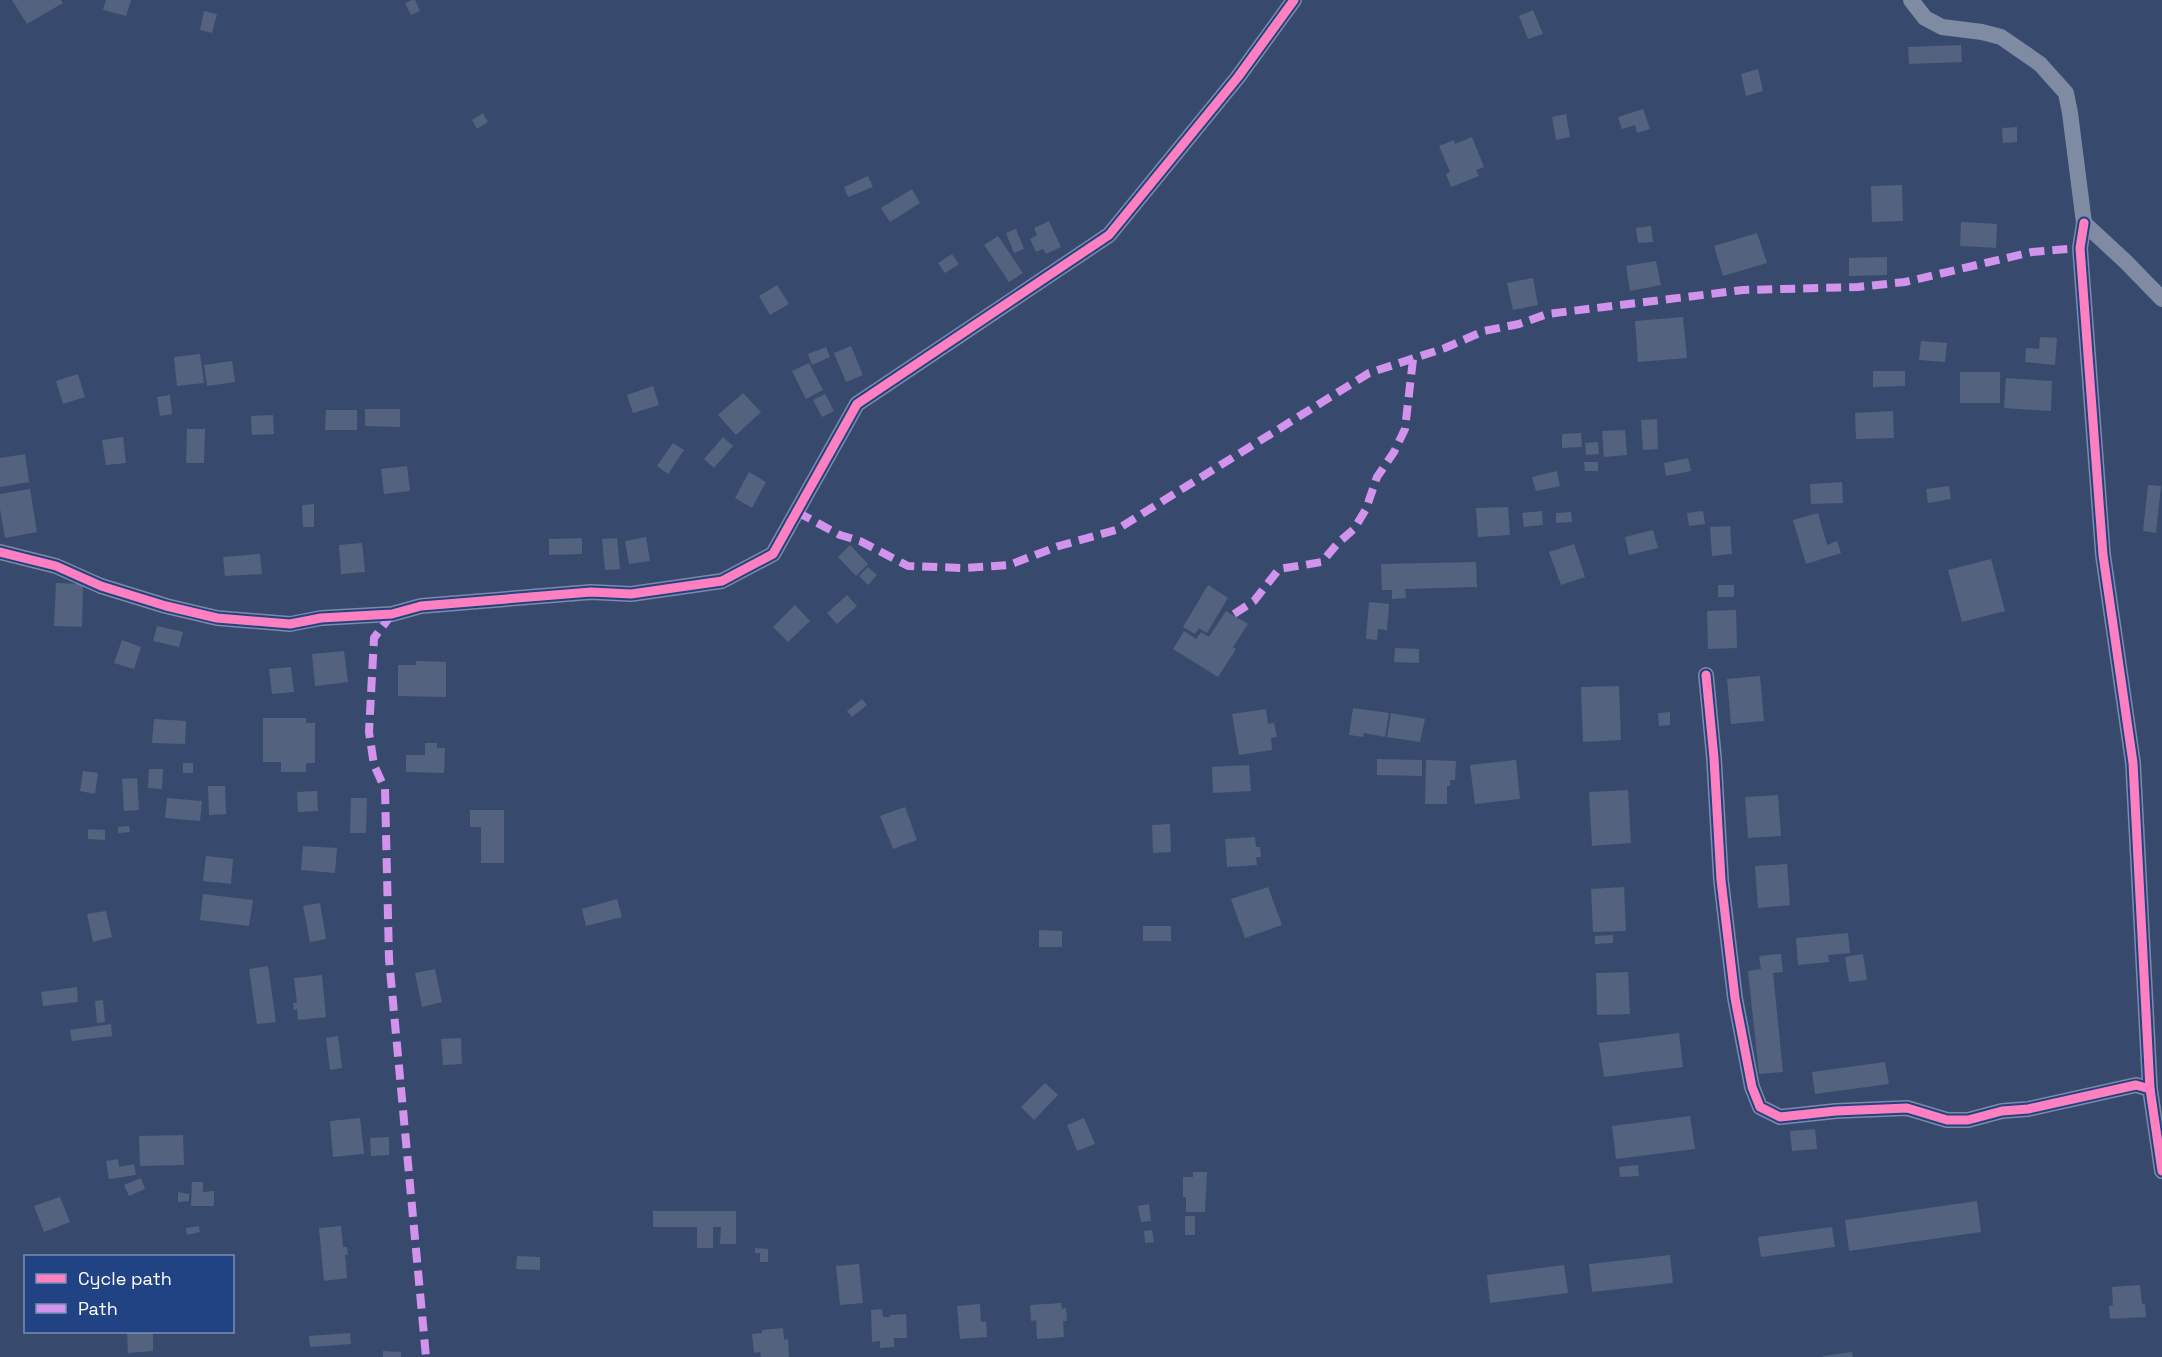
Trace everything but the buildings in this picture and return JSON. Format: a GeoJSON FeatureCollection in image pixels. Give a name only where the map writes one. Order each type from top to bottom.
{"type":"FeatureCollection","features":[{"type":"Feature","properties":{"kind":"street"},"geometry":{"type":"LineString","coordinates":[[0,552],[56,566],[101,586],[166,606],[217,618],[290,624],[321,618],[392,614],[421,606],[591,592],[631,594],[722,581],[773,554],[857,404],[1109,235],[1238,77],[1294,0]]}},
{"type":"Feature","properties":{"kind":"street"},"geometry":{"type":"LineString","coordinates":[[1911,0],[1925,18],[1942,27],[2001,37],[2040,64],[2066,93],[2084,224],[2080,248],[2103,555],[2133,763],[2150,1089],[2162,1171]]}},
{"type":"Feature","properties":{"kind":"street"},"geometry":{"type":"LineString","coordinates":[[2084,224],[2162,299]]}},
{"type":"Feature","properties":{"kind":"street"},"geometry":{"type":"LineString","coordinates":[[1706,675],[1714,758],[1721,880],[1735,998],[1752,1087],[1760,1107],[1779,1117],[1836,1111],[1906,1108],[1947,1120],[1968,1120],[2002,1111],[2028,1109],[2136,1085],[2150,1089]]}},
{"type":"Feature","properties":{"kind":"marked path"},"geometry":{"type":"LineString","coordinates":[[797,512],[840,535],[860,541],[908,566],[963,568],[1009,565],[1059,546],[1116,530],[1369,373],[1445,348],[1484,331],[1519,324],[1547,314],[1743,290],[1858,287],[1905,282],[2032,252],[2080,248]]}},
{"type":"Feature","properties":{"kind":"marked path"},"geometry":{"type":"LineString","coordinates":[[1234,614],[1254,601],[1279,569],[1322,562],[1354,529],[1366,509],[1377,477],[1394,452],[1405,429],[1413,359]]}},
{"type":"Feature","properties":{"kind":"marked path"},"geometry":{"type":"LineString","coordinates":[[392,614],[374,638],[369,732],[374,765],[385,789],[389,959],[426,1357]]}},
{"type":"Feature","properties":{"kind":"cycle path"},"geometry":{"type":"LineString","coordinates":[[0,552],[56,566],[101,586],[166,606],[217,618],[290,624],[321,618],[392,614],[421,606],[591,592],[631,594],[722,581],[773,554],[857,404],[1109,235],[1238,77],[1294,0]]}},
{"type":"Feature","properties":{"kind":"cycle path"},"geometry":{"type":"LineString","coordinates":[[2084,223],[2080,248],[2103,555],[2133,763],[2150,1089]]}},
{"type":"Feature","properties":{"kind":"cycle path"},"geometry":{"type":"LineString","coordinates":[[1706,675],[1714,758],[1721,880],[1735,998],[1752,1087],[1760,1107],[1780,1117],[1836,1111],[1907,1108],[1947,1120],[1968,1120],[2002,1111],[2028,1109],[2136,1085],[2150,1089],[2162,1171]]}}]}
